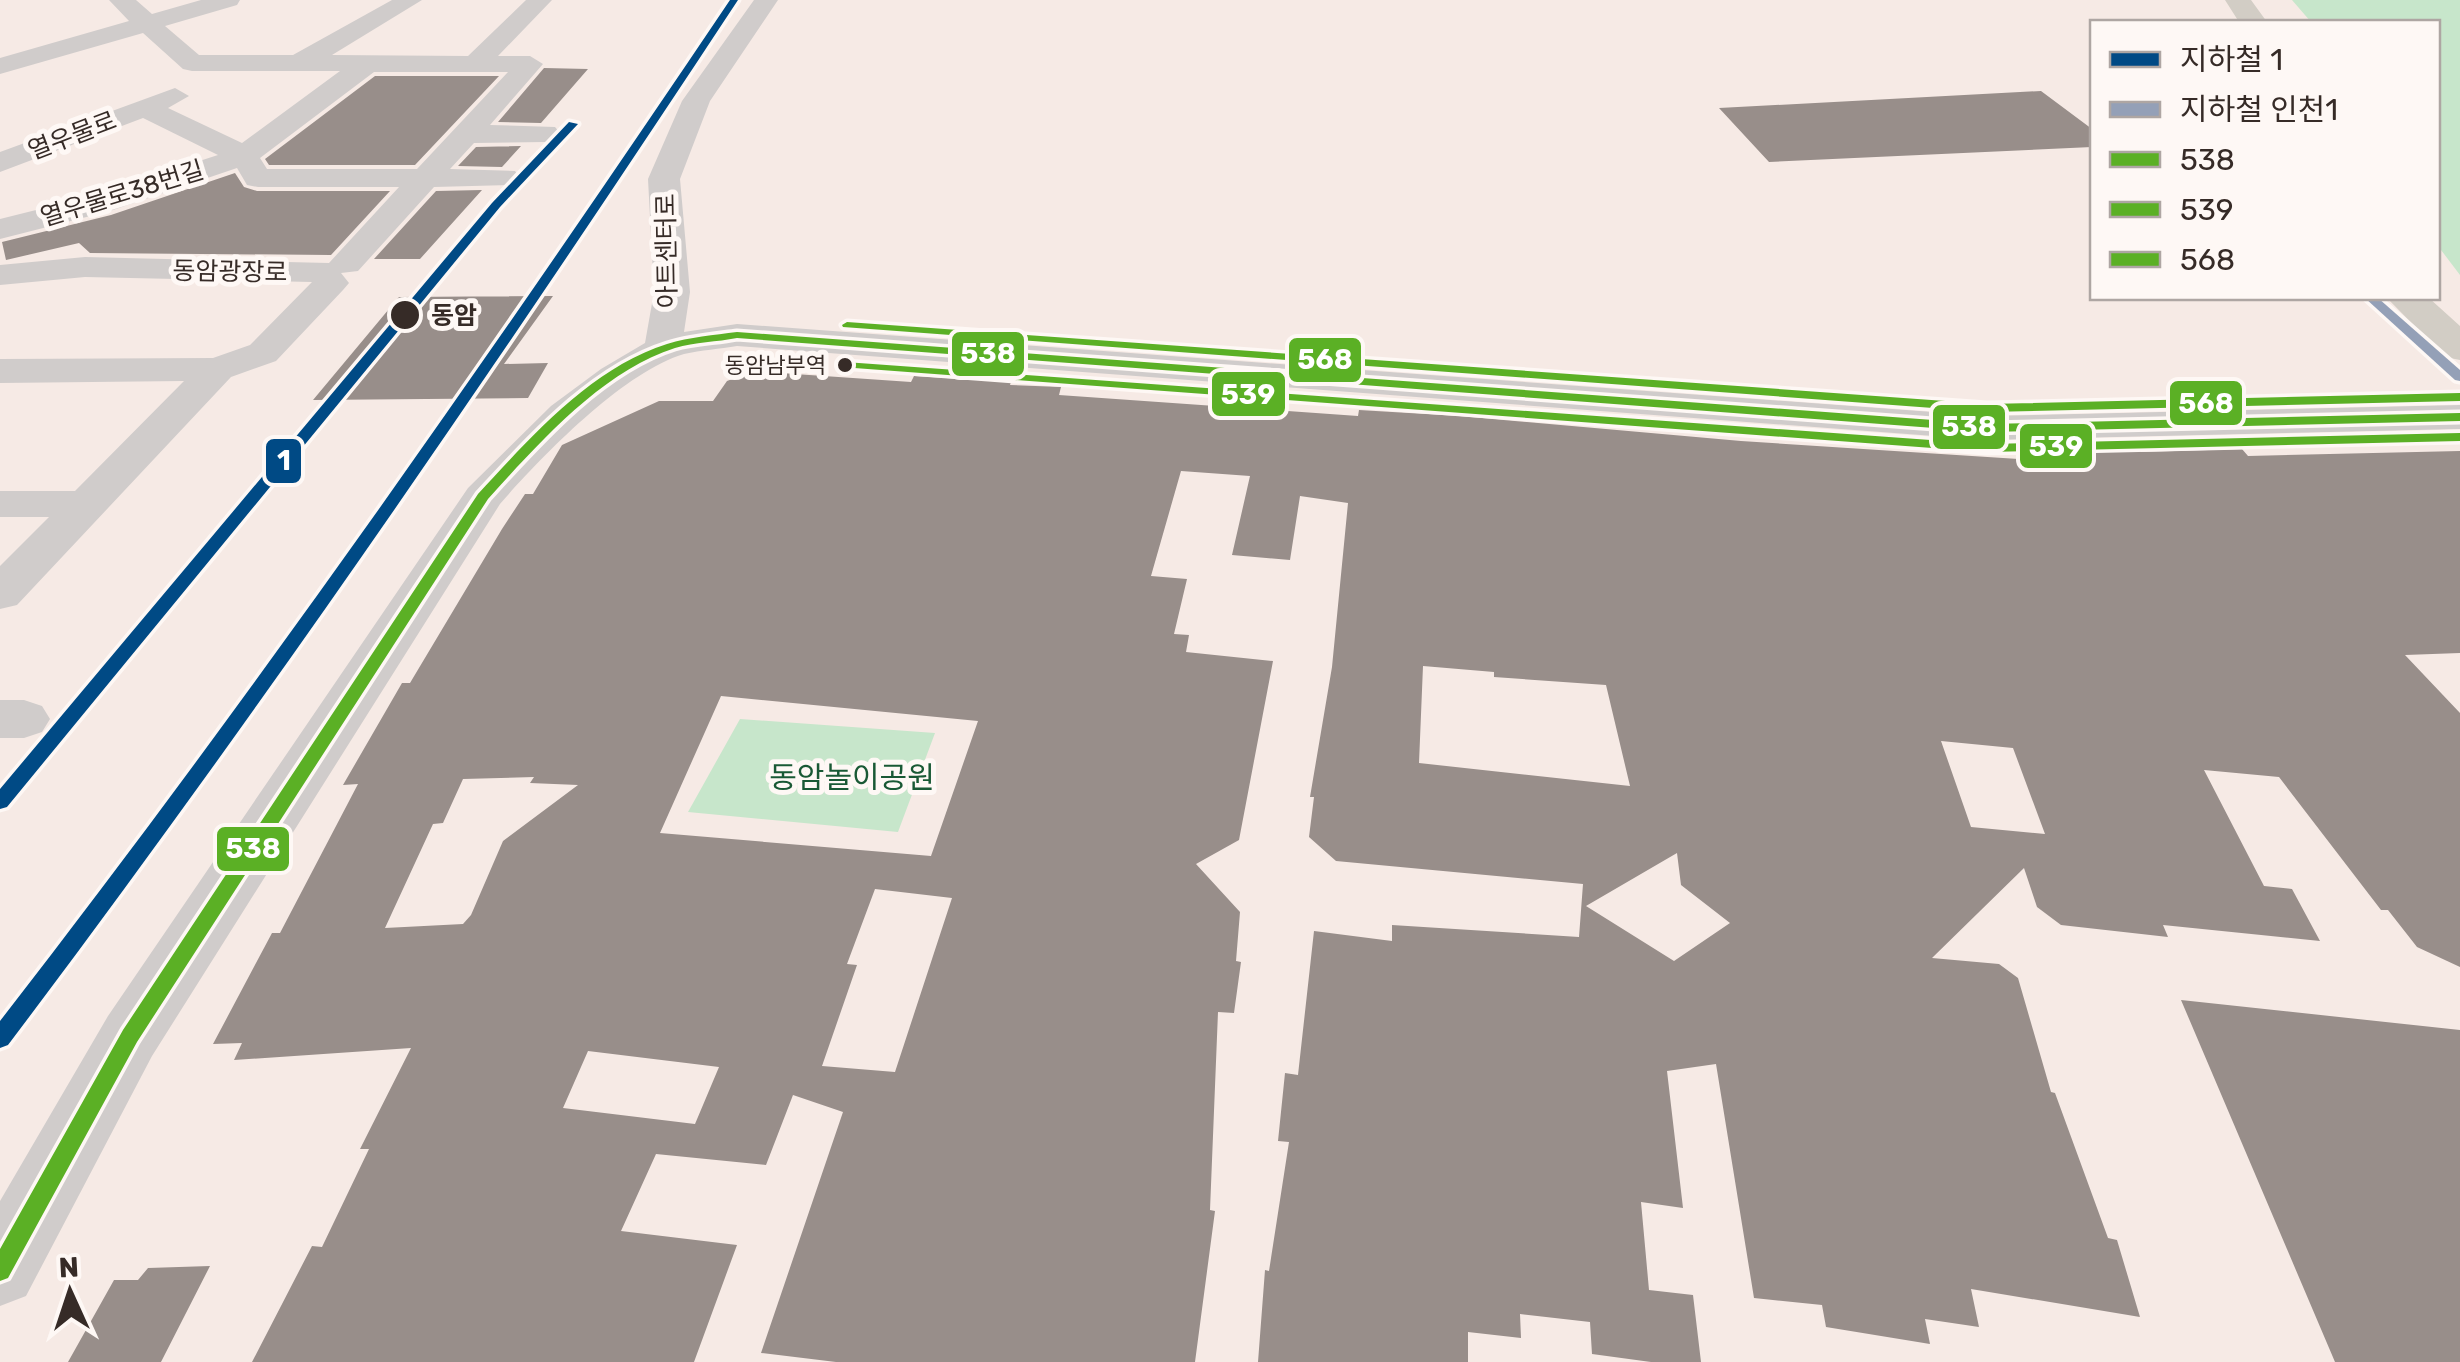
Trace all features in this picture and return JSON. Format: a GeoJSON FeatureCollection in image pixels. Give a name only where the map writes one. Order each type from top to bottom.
{"type":"FeatureCollection","features":[{"type":"Feature","properties":{"kind":"main road"},"geometry":{"type":"LineString","coordinates":[[2410,300],[2460,348]]}},
{"type":"Feature","properties":{"kind":"street"},"geometry":{"type":"LineString","coordinates":[[122,0],[192,63],[530,64],[346,264]]}},
{"type":"Feature","properties":{"kind":"street"},"geometry":{"type":"LineString","coordinates":[[0,66],[228,0]]}},
{"type":"Feature","properties":{"kind":"street"},"geometry":{"type":"LineString","coordinates":[[296,64],[410,0]]}},
{"type":"Feature","properties":{"kind":"street"},"geometry":{"type":"LineString","coordinates":[[475,64],[540,0]]}},
{"type":"Feature","properties":{"kind":"street","name":"아트센터로"},"geometry":{"type":"LineString","coordinates":[[663,349],[672,292],[664,179],[696,101],[766,0]]}},
{"type":"Feature","properties":{"kind":"street","name":"열우물로"},"geometry":{"type":"LineString","coordinates":[[0,163],[248,64]]}},
{"type":"Feature","properties":{"kind":"street","name":"열우물로38번길"},"geometry":{"type":"LineString","coordinates":[[0,229],[98,204],[244,156],[367,64]]}},
{"type":"Feature","properties":{"kind":"street","name":"열우물로"},"geometry":{"type":"LineString","coordinates":[[145,108],[191,130]]}},
{"type":"Feature","properties":{"kind":"street","name":"열우물로38번길"},"geometry":{"type":"LineString","coordinates":[[191,130],[244,156],[258,178],[422,178]]}},
{"type":"Feature","properties":{"kind":"street"},"geometry":{"type":"LineString","coordinates":[[464,134],[545,132]]}},
{"type":"Feature","properties":{"kind":"street"},"geometry":{"type":"LineString","coordinates":[[422,178],[504,178]]}},
{"type":"Feature","properties":{"kind":"street","name":"동암광장로"},"geometry":{"type":"LineString","coordinates":[[0,274],[85,267],[322,272],[331,283],[263,352],[217,369],[66,358],[7,377]]}},
{"type":"Feature","properties":{"kind":"street"},"geometry":{"type":"LineString","coordinates":[[259,299],[286,272]]}},
{"type":"Feature","properties":{"kind":"street"},"geometry":{"type":"LineString","coordinates":[[66,358],[144,345],[227,344],[272,299],[110,301]]}},
{"type":"Feature","properties":{"kind":"street"},"geometry":{"type":"LineString","coordinates":[[0,1270],[130,1036],[484,497],[518,456],[663,349],[737,335],[1986,428],[2460,417]]}},
{"type":"Feature","properties":{"kind":"street"},"geometry":{"type":"LineString","coordinates":[[0,594],[217,369]]}},
{"type":"Feature","properties":{"kind":"street"},"geometry":{"type":"LineString","coordinates":[[0,504],[86,504]]}},
{"type":"Feature","properties":{"kind":"green space"},"geometry":{"type":"Polygon","coordinates":[[[2292,0],[2460,0],[2460,275],[2440,249],[2440,20],[2309,20],[2292,0]]]}},
{"type":"Feature","properties":{"kind":"green space","name":"동암놀이공원"},"geometry":{"type":"Polygon","coordinates":[[[740,719],[935,733],[898,832],[688,812],[740,719]]]}},
{"type":"Feature","properties":{"kind":"building"},"geometry":{"type":"Polygon","coordinates":[[[544,68],[588,69],[541,123],[498,122],[544,68]]]}},
{"type":"Feature","properties":{"kind":"building"},"geometry":{"type":"Polygon","coordinates":[[[375,76],[499,76],[415,165],[269,165],[265,159],[375,76]]]}},
{"type":"Feature","properties":{"kind":"building"},"geometry":{"type":"Polygon","coordinates":[[[2041,91],[2090,128],[2090,147],[1769,162],[1719,108],[2041,91]]]}},
{"type":"Feature","properties":{"kind":"building"},"geometry":{"type":"Polygon","coordinates":[[[521,146],[502,167],[458,166],[476,147],[521,146]]]}},
{"type":"Feature","properties":{"kind":"building"},"geometry":{"type":"Polygon","coordinates":[[[235,173],[244,187],[257,191],[390,191],[331,255],[90,253],[79,243],[6,260],[2,242],[111,215],[235,173]]]}},
{"type":"Feature","properties":{"kind":"building"},"geometry":{"type":"Polygon","coordinates":[[[482,190],[420,259],[374,259],[436,191],[482,190]]]}},
{"type":"Feature","properties":{"kind":"building"},"geometry":{"type":"Polygon","coordinates":[[[553,296],[504,364],[548,363],[528,398],[313,400],[399,297],[553,296]]]}},
{"type":"Feature","properties":{"kind":"building"},"geometry":{"type":"Polygon","coordinates":[[[753,371],[911,382],[914,376],[1061,387],[1059,395],[1358,416],[1359,410],[1459,416],[1741,441],[2051,461],[2040,447],[2135,445],[2141,452],[2242,449],[2248,456],[2460,451],[2460,653],[2405,655],[2460,713],[2460,967],[2417,947],[2388,910],[2381,910],[2279,777],[2204,770],[2264,886],[2292,889],[2320,941],[2163,925],[2168,937],[2061,925],[2037,907],[2024,868],[1932,958],[1999,964],[2018,978],[2051,1092],[2055,1093],[2108,1238],[2117,1240],[2140,1317],[1971,1289],[1979,1327],[1925,1319],[1930,1344],[1826,1327],[1822,1305],[1754,1298],[1716,1064],[1667,1071],[1683,1208],[1641,1202],[1649,1290],[1693,1295],[1701,1362],[1651,1362],[1592,1354],[1590,1322],[1520,1314],[1521,1338],[1468,1332],[1468,1362],[1258,1362],[1265,1270],[1269,1271],[1289,1142],[1278,1141],[1285,1073],[1298,1075],[1314,931],[1392,941],[1392,925],[1579,937],[1583,884],[1336,861],[1309,837],[1314,797],[1310,797],[1332,667],[1348,503],[1300,496],[1290,560],[1232,555],[1250,476],[1181,471],[1151,576],[1187,579],[1174,634],[1189,635],[1186,652],[1273,661],[1239,840],[1196,864],[1240,912],[1236,961],[1241,962],[1234,1013],[1218,1012],[1210,1210],[1215,1211],[1195,1362],[836,1362],[761,1353],[843,1112],[793,1095],[766,1165],[656,1154],[621,1231],[737,1245],[694,1362],[252,1362],[312,1246],[322,1247],[369,1149],[360,1149],[411,1048],[234,1060],[242,1043],[213,1044],[272,933],[280,933],[358,784],[343,785],[402,683],[410,683],[502,529],[525,494],[533,494],[562,445],[659,401],[713,401],[727,381],[753,371]],[[1423,666],[1419,763],[1630,786],[1606,685],[1494,677],[1494,672],[1423,666]],[[721,696],[660,833],[931,856],[978,721],[721,696]],[[1941,741],[1971,827],[2045,834],[2013,748],[1941,741]],[[534,777],[463,779],[443,823],[433,824],[385,928],[463,924],[471,915],[503,841],[578,785],[530,783],[534,777]],[[1677,853],[1586,906],[1674,961],[1730,923],[1681,885],[1677,853]],[[875,889],[847,964],[857,965],[822,1066],[895,1072],[952,898],[875,889]],[[588,1051],[563,1108],[695,1124],[719,1067],[588,1051]]]}},
{"type":"Feature","properties":{"kind":"building"},"geometry":{"type":"Polygon","coordinates":[[[2181,1000],[2460,1030],[2460,1362],[2335,1362],[2181,1000]]]}},
{"type":"Feature","properties":{"kind":"building"},"geometry":{"type":"Polygon","coordinates":[[[210,1266],[161,1362],[68,1362],[114,1280],[138,1280],[148,1268],[210,1266]]]}},
{"type":"Feature","properties":{"kind":"metro line","name":"1"},"geometry":{"type":"LineString","coordinates":[[0,1038],[191,785],[377,526],[734,0]]}},
{"type":"Feature","properties":{"kind":"metro line","name":"1"},"geometry":{"type":"LineString","coordinates":[[0,802],[496,205],[573,124]]}},
{"type":"Feature","properties":{"kind":"metro line","name":"인천1"},"geometry":{"type":"LineString","coordinates":[[2373,300],[2460,377]]}},
{"type":"Feature","properties":{"kind":"transit line","name":"568"},"geometry":{"type":"LineString","coordinates":[[847,325],[1987,408],[2460,397]]}},
{"type":"Feature","properties":{"kind":"transit line","name":"538"},"geometry":{"type":"LineString","coordinates":[[0,1270],[130,1036],[483,497],[522,454],[592,391],[617,373],[668,347],[737,335],[1987,428],[2460,417]]}},
{"type":"Feature","properties":{"kind":"transit line","name":"539"},"geometry":{"type":"LineString","coordinates":[[845,365],[1986,448],[2460,437]]}},
{"type":"Feature","properties":{"kind":"place","name":"동암"},"geometry":{"type":"Point","coordinates":[405,315]}},
{"type":"Feature","properties":{"kind":"place","name":"동암남부역"},"geometry":{"type":"Point","coordinates":[845,365]}}]}
